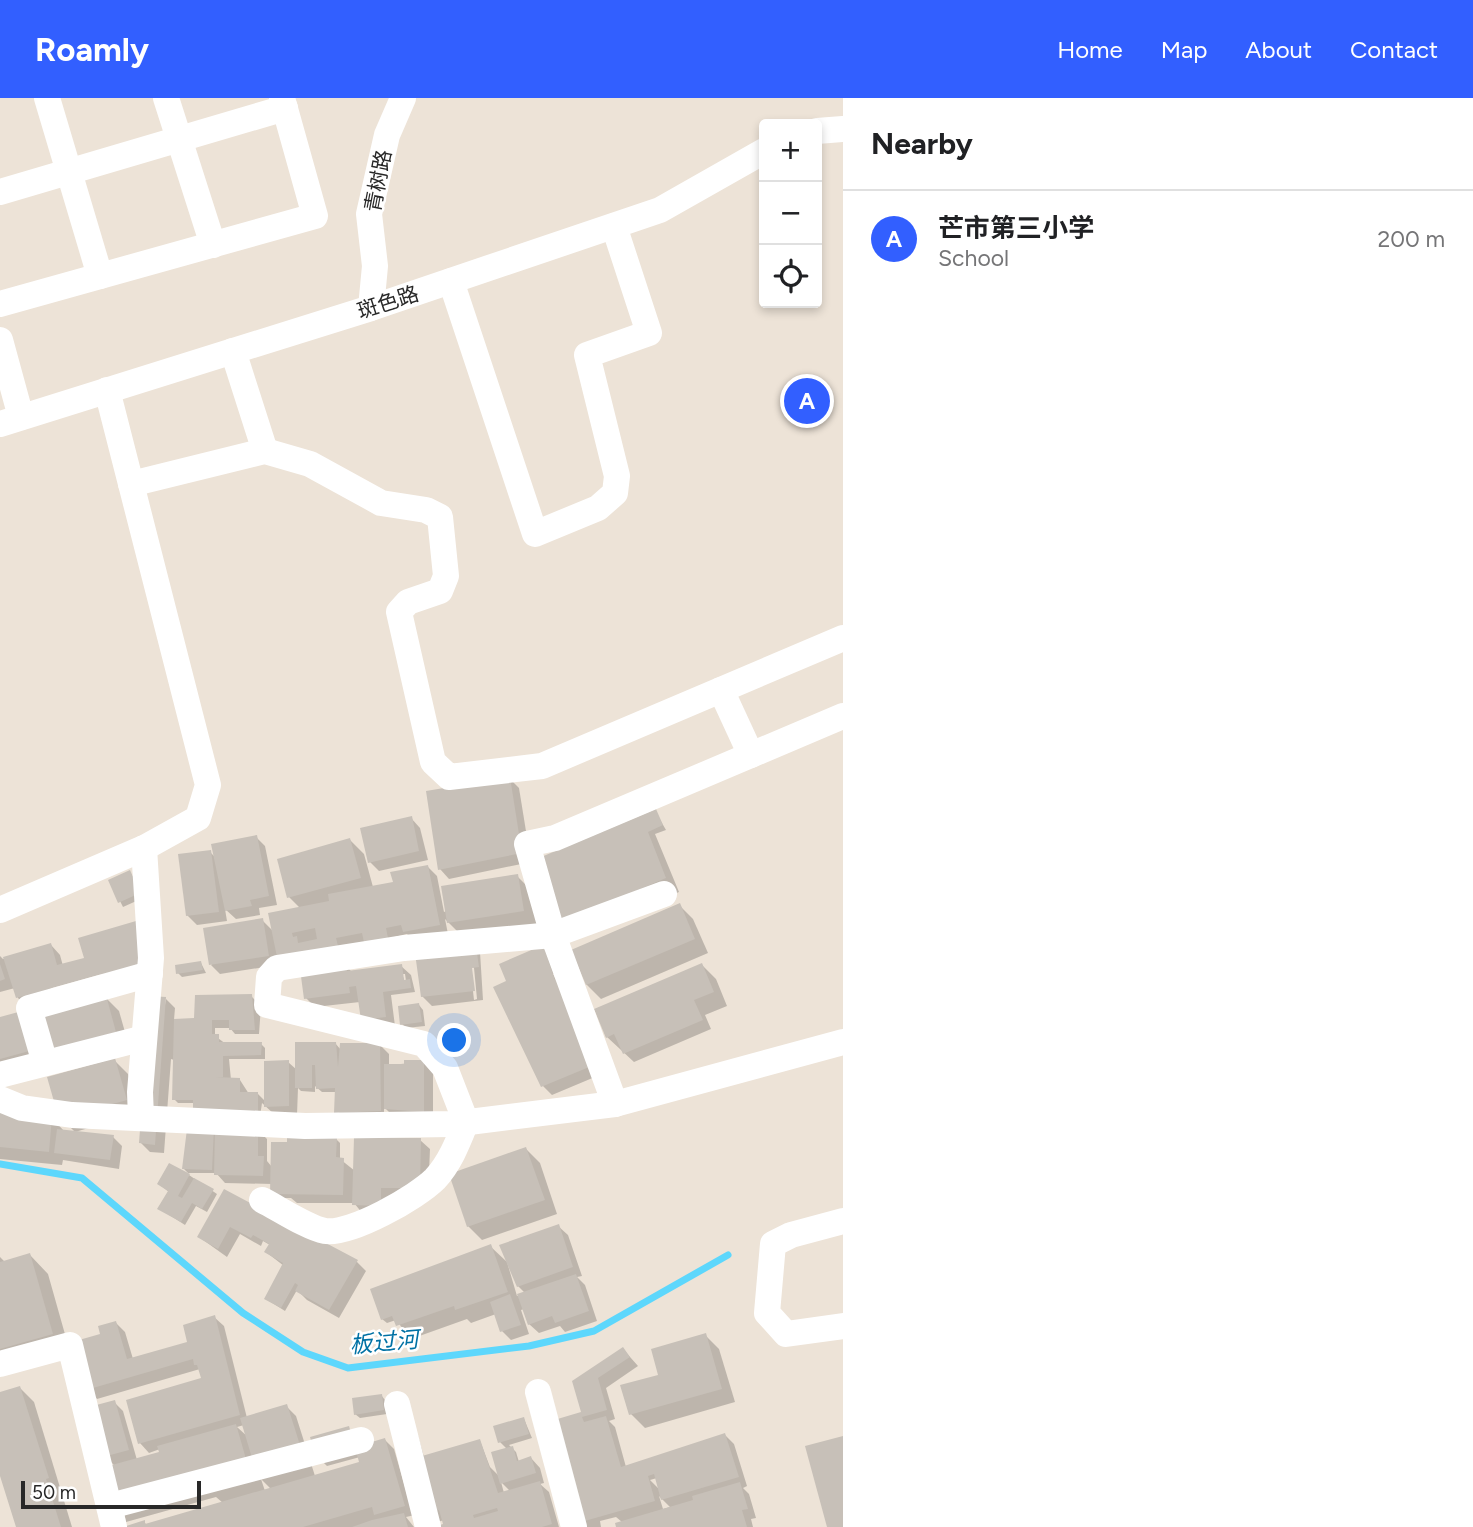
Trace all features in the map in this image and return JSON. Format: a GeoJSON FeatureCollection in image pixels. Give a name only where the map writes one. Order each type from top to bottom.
{"type":"FeatureCollection","features":[{"type":"Feature","properties":{"kind":"street"},"geometry":{"type":"LineString","coordinates":[[47,98],[100,276]]}},
{"type":"Feature","properties":{"kind":"street"},"geometry":{"type":"LineString","coordinates":[[166,98],[213,244]]}},
{"type":"Feature","properties":{"kind":"street","name":"青树路"},"geometry":{"type":"LineString","coordinates":[[371,308],[375,266],[369,214],[387,135],[403,98]]}},
{"type":"Feature","properties":{"kind":"street"},"geometry":{"type":"LineString","coordinates":[[0,192],[179,139],[284,103],[315,216],[0,304]]}},
{"type":"Feature","properties":{"kind":"street"},"geometry":{"type":"LineString","coordinates":[[822,131],[843,129]]}},
{"type":"Feature","properties":{"kind":"street","name":"斑色路"},"geometry":{"type":"LineString","coordinates":[[11,420],[371,308],[660,210],[759,154]]}},
{"type":"Feature","properties":{"kind":"street"},"geometry":{"type":"LineString","coordinates":[[451,281],[535,534],[598,508],[615,493],[617,476],[587,355],[649,333],[614,226]]}},
{"type":"Feature","properties":{"kind":"street"},"geometry":{"type":"LineString","coordinates":[[0,340],[11,420]]}},
{"type":"Feature","properties":{"kind":"street"},"geometry":{"type":"LineString","coordinates":[[233,351],[265,451]]}},
{"type":"Feature","properties":{"kind":"street"},"geometry":{"type":"LineString","coordinates":[[0,910],[144,848],[198,818],[208,785],[107,390]]}},
{"type":"Feature","properties":{"kind":"street"},"geometry":{"type":"LineString","coordinates":[[131,484],[265,451],[310,464],[380,503],[426,510],[440,517],[446,576],[440,592],[408,601],[398,612],[433,762],[449,777],[542,766],[843,638]]}},
{"type":"Feature","properties":{"kind":"street"},"geometry":{"type":"LineString","coordinates":[[721,690],[751,755]]}},
{"type":"Feature","properties":{"kind":"street"},"geometry":{"type":"LineString","coordinates":[[615,1104],[553,934],[527,844],[555,838],[843,716]]}},
{"type":"Feature","properties":{"kind":"street"},"geometry":{"type":"LineString","coordinates":[[141,1118],[140,1092],[150,974],[144,848]]}},
{"type":"Feature","properties":{"kind":"street"},"geometry":{"type":"LineString","coordinates":[[262,1200],[324,1231],[346,1230],[370,1221],[434,1180],[455,1151],[466,1122],[445,1068],[424,1044],[267,1005],[270,977],[277,968],[404,948],[553,934],[664,894]]}},
{"type":"Feature","properties":{"kind":"street"},"geometry":{"type":"LineString","coordinates":[[45,1063],[29,1007],[150,974]]}},
{"type":"Feature","properties":{"kind":"street"},"geometry":{"type":"LineString","coordinates":[[0,1074],[144,1038]]}},
{"type":"Feature","properties":{"kind":"street"},"geometry":{"type":"LineString","coordinates":[[0,1099],[22,1108],[72,1115],[305,1126],[466,1122],[615,1104],[843,1042]]}},
{"type":"Feature","properties":{"kind":"street"},"geometry":{"type":"LineString","coordinates":[[843,1221],[791,1235],[773,1244],[767,1313],[786,1334],[843,1326]]}},
{"type":"Feature","properties":{"kind":"street"},"geometry":{"type":"LineString","coordinates":[[0,1364],[70,1345],[112,1516],[361,1440]]}},
{"type":"Feature","properties":{"kind":"street"},"geometry":{"type":"LineString","coordinates":[[538,1392],[574,1527]]}},
{"type":"Feature","properties":{"kind":"street"},"geometry":{"type":"LineString","coordinates":[[397,1404],[428,1527]]}},
{"type":"Feature","properties":{"kind":"building"},"geometry":{"type":"Polygon","coordinates":[[[510,777],[522,853],[438,870],[426,791],[510,777]]]}},
{"type":"Feature","properties":{"kind":"building"},"geometry":{"type":"Polygon","coordinates":[[[656,809],[663,825],[648,832],[666,878],[558,924],[534,860],[656,809]]]}},
{"type":"Feature","properties":{"kind":"building"},"geometry":{"type":"Polygon","coordinates":[[[412,816],[419,851],[368,863],[360,828],[412,816]]]}},
{"type":"Feature","properties":{"kind":"building"},"geometry":{"type":"Polygon","coordinates":[[[257,835],[269,896],[250,900],[252,906],[225,911],[211,844],[257,835]]]}},
{"type":"Feature","properties":{"kind":"building"},"geometry":{"type":"Polygon","coordinates":[[[350,838],[361,878],[287,898],[277,859],[350,838]]]}},
{"type":"Feature","properties":{"kind":"building"},"geometry":{"type":"Polygon","coordinates":[[[211,850],[219,912],[186,916],[178,854],[211,850]]]}},
{"type":"Feature","properties":{"kind":"building"},"geometry":{"type":"Polygon","coordinates":[[[428,865],[440,925],[403,932],[401,925],[386,928],[389,943],[365,947],[362,933],[336,938],[339,950],[278,962],[268,913],[329,901],[328,894],[393,882],[390,872],[428,865]],[[315,928],[292,933],[293,937],[297,936],[298,943],[317,939],[315,928]]]}},
{"type":"Feature","properties":{"kind":"building"},"geometry":{"type":"Polygon","coordinates":[[[130,870],[140,893],[118,903],[108,880],[130,870]]]}},
{"type":"Feature","properties":{"kind":"building"},"geometry":{"type":"Polygon","coordinates":[[[518,874],[524,911],[447,923],[441,886],[518,874]]]}},
{"type":"Feature","properties":{"kind":"building"},"geometry":{"type":"Polygon","coordinates":[[[680,903],[695,939],[586,985],[571,950],[680,903]]]}},
{"type":"Feature","properties":{"kind":"building"},"geometry":{"type":"Polygon","coordinates":[[[263,918],[269,956],[209,965],[203,928],[263,918]]]}},
{"type":"Feature","properties":{"kind":"building"},"geometry":{"type":"Polygon","coordinates":[[[136,921],[153,965],[99,975],[16,998],[3,957],[51,943],[57,965],[84,958],[78,938],[136,921]]]}},
{"type":"Feature","properties":{"kind":"building"},"geometry":{"type":"Polygon","coordinates":[[[543,945],[555,980],[560,979],[594,1065],[541,1087],[493,987],[506,981],[499,964],[543,945]]]}},
{"type":"Feature","properties":{"kind":"building"},"geometry":{"type":"Polygon","coordinates":[[[476,946],[479,967],[472,968],[475,991],[421,997],[415,953],[476,946]]]}},
{"type":"Feature","properties":{"kind":"building"},"geometry":{"type":"Polygon","coordinates":[[[201,961],[203,970],[176,974],[175,965],[201,961]]]}},
{"type":"Feature","properties":{"kind":"building"},"geometry":{"type":"Polygon","coordinates":[[[346,963],[347,971],[402,964],[404,980],[410,979],[411,988],[383,992],[386,1017],[361,1020],[356,986],[349,987],[350,993],[304,999],[300,969],[346,963]]]}},
{"type":"Feature","properties":{"kind":"building"},"geometry":{"type":"Polygon","coordinates":[[[702,963],[714,992],[694,1000],[703,1020],[623,1054],[614,1034],[606,1038],[594,1009],[702,963]]]}},
{"type":"Feature","properties":{"kind":"building"},"geometry":{"type":"Polygon","coordinates":[[[0,964],[5,979],[0,981],[0,964]]]}},
{"type":"Feature","properties":{"kind":"building"},"geometry":{"type":"Polygon","coordinates":[[[252,994],[255,1030],[229,1030],[229,1020],[212,1020],[212,1034],[219,1034],[219,1042],[262,1042],[261,1055],[223,1056],[223,1077],[215,1077],[240,1078],[240,1092],[258,1092],[258,1112],[193,1119],[193,1100],[172,1100],[174,1019],[194,1018],[195,995],[252,994]]]}},
{"type":"Feature","properties":{"kind":"building"},"geometry":{"type":"Polygon","coordinates":[[[106,995],[116,1032],[49,1051],[38,1014],[106,995]]]}},
{"type":"Feature","properties":{"kind":"building"},"geometry":{"type":"Polygon","coordinates":[[[150,996],[166,997],[155,1145],[139,1143],[150,996]]]}},
{"type":"Feature","properties":{"kind":"building"},"geometry":{"type":"Polygon","coordinates":[[[419,1003],[422,1022],[400,1025],[398,1006],[419,1003]]]}},
{"type":"Feature","properties":{"kind":"building"},"geometry":{"type":"Polygon","coordinates":[[[22,1011],[33,1050],[0,1059],[0,1017],[22,1011]]]}},
{"type":"Feature","properties":{"kind":"building"},"geometry":{"type":"Polygon","coordinates":[[[295,1042],[336,1042],[338,1067],[340,1043],[380,1043],[381,1111],[334,1113],[335,1088],[316,1089],[315,1065],[312,1065],[312,1088],[295,1088],[295,1042]]]}},
{"type":"Feature","properties":{"kind":"building"},"geometry":{"type":"Polygon","coordinates":[[[115,1058],[127,1100],[59,1119],[47,1077],[115,1058]]]}},
{"type":"Feature","properties":{"kind":"building"},"geometry":{"type":"Polygon","coordinates":[[[289,1060],[289,1106],[264,1107],[264,1061],[289,1060]]]}},
{"type":"Feature","properties":{"kind":"building"},"geometry":{"type":"Polygon","coordinates":[[[404,1060],[424,1060],[424,1112],[384,1109],[384,1064],[404,1064],[404,1060]]]}},
{"type":"Feature","properties":{"kind":"building"},"geometry":{"type":"Polygon","coordinates":[[[0,1112],[52,1117],[49,1152],[0,1147],[0,1112]]]}},
{"type":"Feature","properties":{"kind":"building"},"geometry":{"type":"Polygon","coordinates":[[[215,1128],[258,1128],[258,1156],[264,1156],[263,1176],[214,1175],[215,1128]]]}},
{"type":"Feature","properties":{"kind":"building"},"geometry":{"type":"Polygon","coordinates":[[[57,1129],[114,1135],[110,1160],[54,1153],[57,1129]]]}},
{"type":"Feature","properties":{"kind":"building"},"geometry":{"type":"Polygon","coordinates":[[[187,1129],[214,1129],[212,1170],[182,1169],[187,1129]]]}},
{"type":"Feature","properties":{"kind":"building"},"geometry":{"type":"Polygon","coordinates":[[[287,1136],[337,1137],[336,1157],[344,1158],[343,1195],[270,1194],[271,1142],[287,1142],[287,1136]]]}},
{"type":"Feature","properties":{"kind":"building"},"geometry":{"type":"Polygon","coordinates":[[[354,1137],[421,1138],[420,1188],[381,1188],[381,1206],[352,1205],[354,1137]]]}},
{"type":"Feature","properties":{"kind":"building"},"geometry":{"type":"Polygon","coordinates":[[[526,1147],[545,1200],[467,1227],[449,1174],[526,1147]]]}},
{"type":"Feature","properties":{"kind":"building"},"geometry":{"type":"Polygon","coordinates":[[[169,1163],[190,1174],[178,1196],[182,1198],[194,1178],[214,1189],[202,1209],[192,1203],[181,1222],[157,1209],[168,1191],[157,1184],[169,1163]]]}},
{"type":"Feature","properties":{"kind":"building"},"geometry":{"type":"Polygon","coordinates":[[[224,1189],[358,1260],[329,1310],[295,1291],[298,1285],[295,1283],[281,1308],[264,1299],[283,1263],[264,1252],[269,1244],[253,1235],[251,1238],[230,1227],[218,1249],[197,1237],[224,1189]]]}},
{"type":"Feature","properties":{"kind":"building"},"geometry":{"type":"Polygon","coordinates":[[[559,1224],[573,1267],[517,1287],[499,1245],[559,1224]]]}},
{"type":"Feature","properties":{"kind":"building"},"geometry":{"type":"Polygon","coordinates":[[[491,1244],[508,1292],[455,1310],[454,1306],[396,1326],[392,1316],[381,1320],[370,1289],[491,1244]]]}},
{"type":"Feature","properties":{"kind":"building"},"geometry":{"type":"Polygon","coordinates":[[[30,1253],[53,1334],[0,1349],[0,1262],[30,1253]]]}},
{"type":"Feature","properties":{"kind":"building"},"geometry":{"type":"Polygon","coordinates":[[[576,1274],[589,1311],[555,1323],[552,1316],[528,1325],[517,1294],[576,1274]]]}},
{"type":"Feature","properties":{"kind":"building"},"geometry":{"type":"Polygon","coordinates":[[[510,1294],[521,1325],[500,1332],[490,1302],[510,1294]]]}},
{"type":"Feature","properties":{"kind":"building"},"geometry":{"type":"Polygon","coordinates":[[[215,1315],[240,1415],[138,1444],[126,1400],[201,1378],[197,1365],[194,1365],[193,1359],[86,1390],[72,1342],[100,1334],[98,1326],[116,1321],[127,1359],[187,1342],[183,1325],[215,1315]]]}},
{"type":"Feature","properties":{"kind":"building"},"geometry":{"type":"Polygon","coordinates":[[[706,1333],[722,1389],[629,1415],[620,1385],[658,1375],[651,1349],[706,1333]]]}},
{"type":"Feature","properties":{"kind":"building"},"geometry":{"type":"Polygon","coordinates":[[[623,1347],[630,1357],[598,1378],[607,1410],[582,1417],[584,1422],[606,1416],[621,1467],[725,1433],[739,1477],[661,1500],[654,1474],[648,1476],[655,1501],[567,1526],[544,1423],[581,1412],[572,1381],[623,1347]]]}},
{"type":"Feature","properties":{"kind":"building"},"geometry":{"type":"Polygon","coordinates":[[[20,1386],[49,1478],[46,1479],[61,1527],[16,1527],[0,1476],[0,1392],[20,1386]]]}},
{"type":"Feature","properties":{"kind":"building"},"geometry":{"type":"Polygon","coordinates":[[[382,1394],[384,1410],[354,1415],[352,1398],[382,1394]]]}},
{"type":"Feature","properties":{"kind":"building"},"geometry":{"type":"Polygon","coordinates":[[[115,1400],[129,1450],[103,1457],[89,1407],[115,1400]]]}},
{"type":"Feature","properties":{"kind":"building"},"geometry":{"type":"Polygon","coordinates":[[[287,1404],[306,1464],[258,1478],[240,1418],[287,1404]]]}},
{"type":"Feature","properties":{"kind":"building"},"geometry":{"type":"Polygon","coordinates":[[[524,1417],[529,1434],[498,1443],[493,1426],[524,1417]]]}},
{"type":"Feature","properties":{"kind":"building"},"geometry":{"type":"Polygon","coordinates":[[[236,1424],[252,1480],[115,1514],[101,1468],[159,1452],[157,1446],[236,1424]]]}},
{"type":"Feature","properties":{"kind":"building"},"geometry":{"type":"Polygon","coordinates":[[[349,1426],[355,1447],[316,1458],[310,1437],[349,1426]]]}},
{"type":"Feature","properties":{"kind":"building"},"geometry":{"type":"Polygon","coordinates":[[[843,1436],[843,1527],[827,1527],[805,1446],[843,1436]]]}},
{"type":"Feature","properties":{"kind":"building"},"geometry":{"type":"Polygon","coordinates":[[[385,1438],[405,1506],[374,1515],[372,1507],[303,1527],[123,1527],[145,1520],[145,1524],[359,1462],[355,1447],[385,1438]]]}},
{"type":"Feature","properties":{"kind":"building"},"geometry":{"type":"Polygon","coordinates":[[[480,1439],[498,1493],[540,1481],[552,1524],[542,1527],[434,1527],[443,1524],[439,1510],[414,1517],[422,1456],[480,1439]],[[497,1508],[473,1515],[474,1518],[498,1511],[497,1508]]]}},
{"type":"Feature","properties":{"kind":"building"},"geometry":{"type":"Polygon","coordinates":[[[513,1446],[517,1461],[531,1456],[536,1473],[500,1484],[491,1452],[513,1446]]]}},
{"type":"Feature","properties":{"kind":"building"},"geometry":{"type":"Polygon","coordinates":[[[740,1482],[748,1509],[742,1510],[747,1527],[616,1527],[615,1523],[693,1500],[692,1496],[740,1482]]]}},
{"type":"Feature","properties":{"kind":"building"},"geometry":{"type":"Polygon","coordinates":[[[404,1513],[408,1527],[352,1527],[372,1520],[404,1513]]]}},
{"type":"Feature","properties":{"kind":"waterway","name":"板过河"},"geometry":{"type":"LineString","coordinates":[[0,1164],[82,1178],[243,1313],[303,1352],[348,1368],[529,1346],[594,1331],[728,1255]]}},
{"type":"Feature","properties":{"kind":"place","name":"芒市第三小学"},"geometry":{"type":"Point","coordinates":[807,401]}}]}
